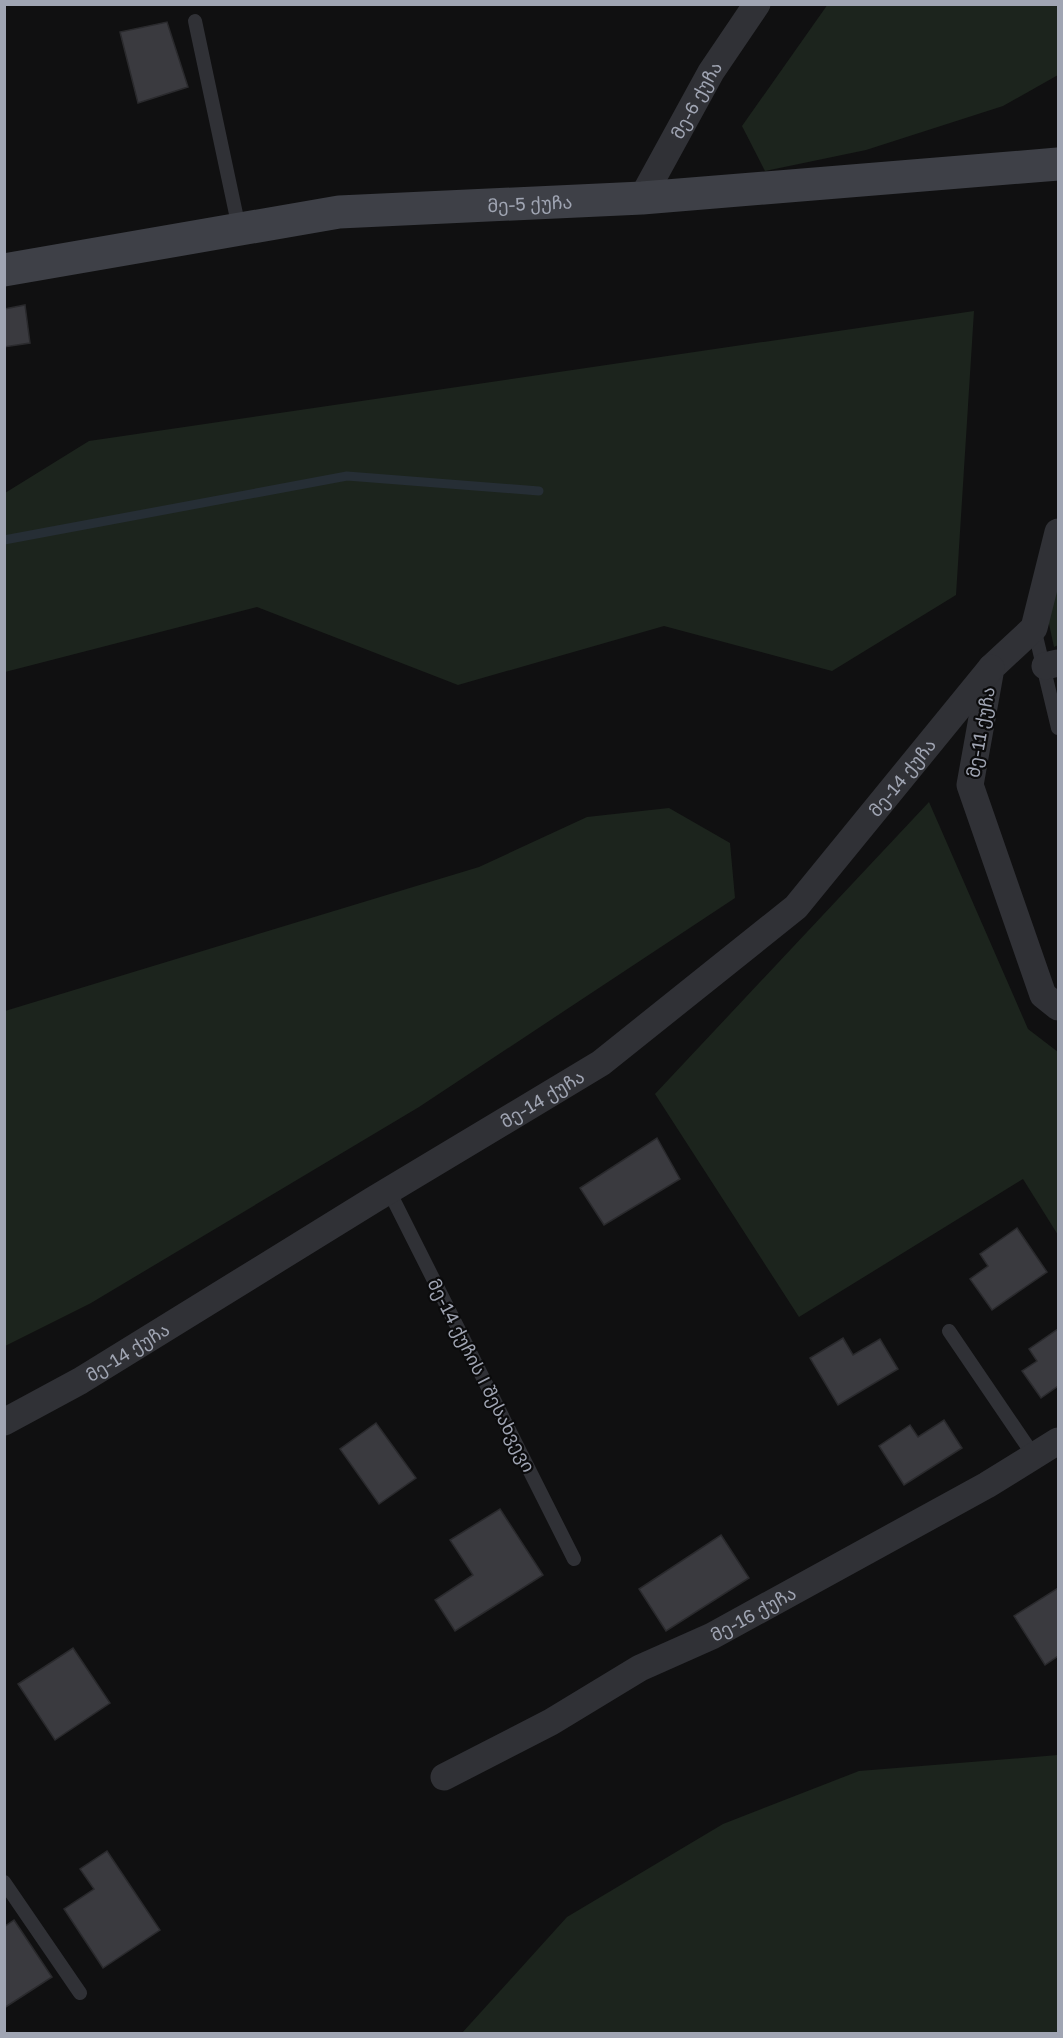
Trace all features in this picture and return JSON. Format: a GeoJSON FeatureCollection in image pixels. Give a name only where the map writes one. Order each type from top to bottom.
{"type":"FeatureCollection","features":[{"type":"Feature","properties":{"kind":"street","name":"მე-6 ქუჩა"},"geometry":{"type":"LineString","coordinates":[[642,198],[711,72],[758,4]]}},
{"type":"Feature","properties":{"kind":"street","name":"მე-5 ქუჩა"},"geometry":{"type":"LineString","coordinates":[[4,270],[339,212],[642,198],[1059,164]]}},
{"type":"Feature","properties":{"kind":"street"},"geometry":{"type":"LineString","coordinates":[[1034,628],[1059,532]]}},
{"type":"Feature","properties":{"kind":"street","name":"მე-11 ქუჩა"},"geometry":{"type":"LineString","coordinates":[[1034,628],[992,668],[969,785],[1043,995],[1059,1007]]}},
{"type":"Feature","properties":{"kind":"street","name":"მე-14 ქუჩა"},"geometry":{"type":"LineString","coordinates":[[4,1422],[80,1381],[601,1063],[796,908],[992,668]]}},
{"type":"Feature","properties":{"kind":"street","name":"მე-16 ქუჩა"},"geometry":{"type":"LineString","coordinates":[[444,1777],[551,1722],[640,1668],[712,1636],[987,1485],[1059,1441]]}},
{"type":"Feature","properties":{"kind":"lane"},"geometry":{"type":"LineString","coordinates":[[195,21],[239,228]]}},
{"type":"Feature","properties":{"kind":"lane"},"geometry":{"type":"LineString","coordinates":[[1034,628],[1052,664],[1059,728]]}},
{"type":"Feature","properties":{"kind":"lane","name":"მე-14 ქუჩის I შესახვევი"},"geometry":{"type":"LineString","coordinates":[[389,1191],[574,1559]]}},
{"type":"Feature","properties":{"kind":"lane"},"geometry":{"type":"LineString","coordinates":[[949,1331],[1034,1456]]}},
{"type":"Feature","properties":{"kind":"lane"},"geometry":{"type":"LineString","coordinates":[[4,1882],[80,1993]]}},
{"type":"Feature","properties":{"kind":"shaded area"},"geometry":{"type":"Polygon","coordinates":[[[828,4],[1058,5],[1058,75],[1003,106],[866,150],[765,171],[742,126],[828,4]]]}},
{"type":"Feature","properties":{"kind":"shaded area"},"geometry":{"type":"Polygon","coordinates":[[[974,311],[956,595],[832,671],[664,626],[458,685],[257,607],[5,672],[5,493],[89,441],[974,311]]]}},
{"type":"Feature","properties":{"kind":"shaded area"},"geometry":{"type":"Polygon","coordinates":[[[1058,580],[1058,645],[1054,647],[1046,610],[1058,580]]]}},
{"type":"Feature","properties":{"kind":"shaded area"},"geometry":{"type":"Polygon","coordinates":[[[929,802],[1028,1029],[1058,1052],[1058,1235],[1023,1179],[799,1317],[655,1094],[929,802]]]}},
{"type":"Feature","properties":{"kind":"shaded area"},"geometry":{"type":"Polygon","coordinates":[[[669,808],[730,843],[735,898],[419,1107],[91,1303],[5,1346],[5,1011],[479,867],[587,817],[669,808]]]}},
{"type":"Feature","properties":{"kind":"shaded area"},"geometry":{"type":"Polygon","coordinates":[[[1058,1755],[1058,2033],[462,2033],[567,1917],[723,1824],[859,1771],[1058,1755]]]}},
{"type":"Feature","properties":{"kind":"building"},"geometry":{"type":"Polygon","coordinates":[[[167,22],[188,87],[138,103],[120,32],[167,22]]]}},
{"type":"Feature","properties":{"kind":"building"},"geometry":{"type":"Polygon","coordinates":[[[25,305],[30,343],[4,347],[4,309],[25,305]]]}},
{"type":"Feature","properties":{"kind":"building"},"geometry":{"type":"Polygon","coordinates":[[[657,1138],[680,1179],[604,1225],[580,1188],[657,1138]]]}},
{"type":"Feature","properties":{"kind":"building"},"geometry":{"type":"Polygon","coordinates":[[[1017,1228],[1047,1272],[992,1310],[970,1279],[988,1266],[980,1254],[1017,1228]]]}},
{"type":"Feature","properties":{"kind":"building"},"geometry":{"type":"Polygon","coordinates":[[[1058,1329],[1058,1386],[1041,1398],[1022,1371],[1037,1361],[1029,1349],[1058,1329]]]}},
{"type":"Feature","properties":{"kind":"building"},"geometry":{"type":"Polygon","coordinates":[[[843,1338],[853,1355],[880,1339],[898,1369],[838,1405],[810,1358],[843,1338]]]}},
{"type":"Feature","properties":{"kind":"building"},"geometry":{"type":"Polygon","coordinates":[[[944,1420],[962,1448],[904,1485],[879,1446],[910,1425],[918,1437],[944,1420]]]}},
{"type":"Feature","properties":{"kind":"building"},"geometry":{"type":"Polygon","coordinates":[[[376,1423],[416,1478],[379,1504],[340,1449],[376,1423]]]}},
{"type":"Feature","properties":{"kind":"building"},"geometry":{"type":"Polygon","coordinates":[[[500,1509],[543,1575],[455,1631],[435,1600],[473,1575],[450,1540],[500,1509]]]}},
{"type":"Feature","properties":{"kind":"building"},"geometry":{"type":"Polygon","coordinates":[[[721,1535],[749,1578],[666,1631],[639,1589],[721,1535]]]}},
{"type":"Feature","properties":{"kind":"building"},"geometry":{"type":"Polygon","coordinates":[[[1058,1588],[1058,1656],[1045,1665],[1014,1616],[1058,1588]]]}},
{"type":"Feature","properties":{"kind":"building"},"geometry":{"type":"Polygon","coordinates":[[[73,1648],[110,1703],[55,1740],[18,1684],[73,1648]]]}},
{"type":"Feature","properties":{"kind":"building"},"geometry":{"type":"Polygon","coordinates":[[[107,1851],[160,1930],[103,1968],[64,1909],[94,1889],[80,1869],[107,1851]]]}},
{"type":"Feature","properties":{"kind":"building"},"geometry":{"type":"Polygon","coordinates":[[[14,1920],[52,1977],[4,2008],[4,1927],[14,1920]]]}},
{"type":"Feature","properties":{"kind":"waterway"},"geometry":{"type":"LineString","coordinates":[[4,540],[347,476],[539,491]]}}]}
